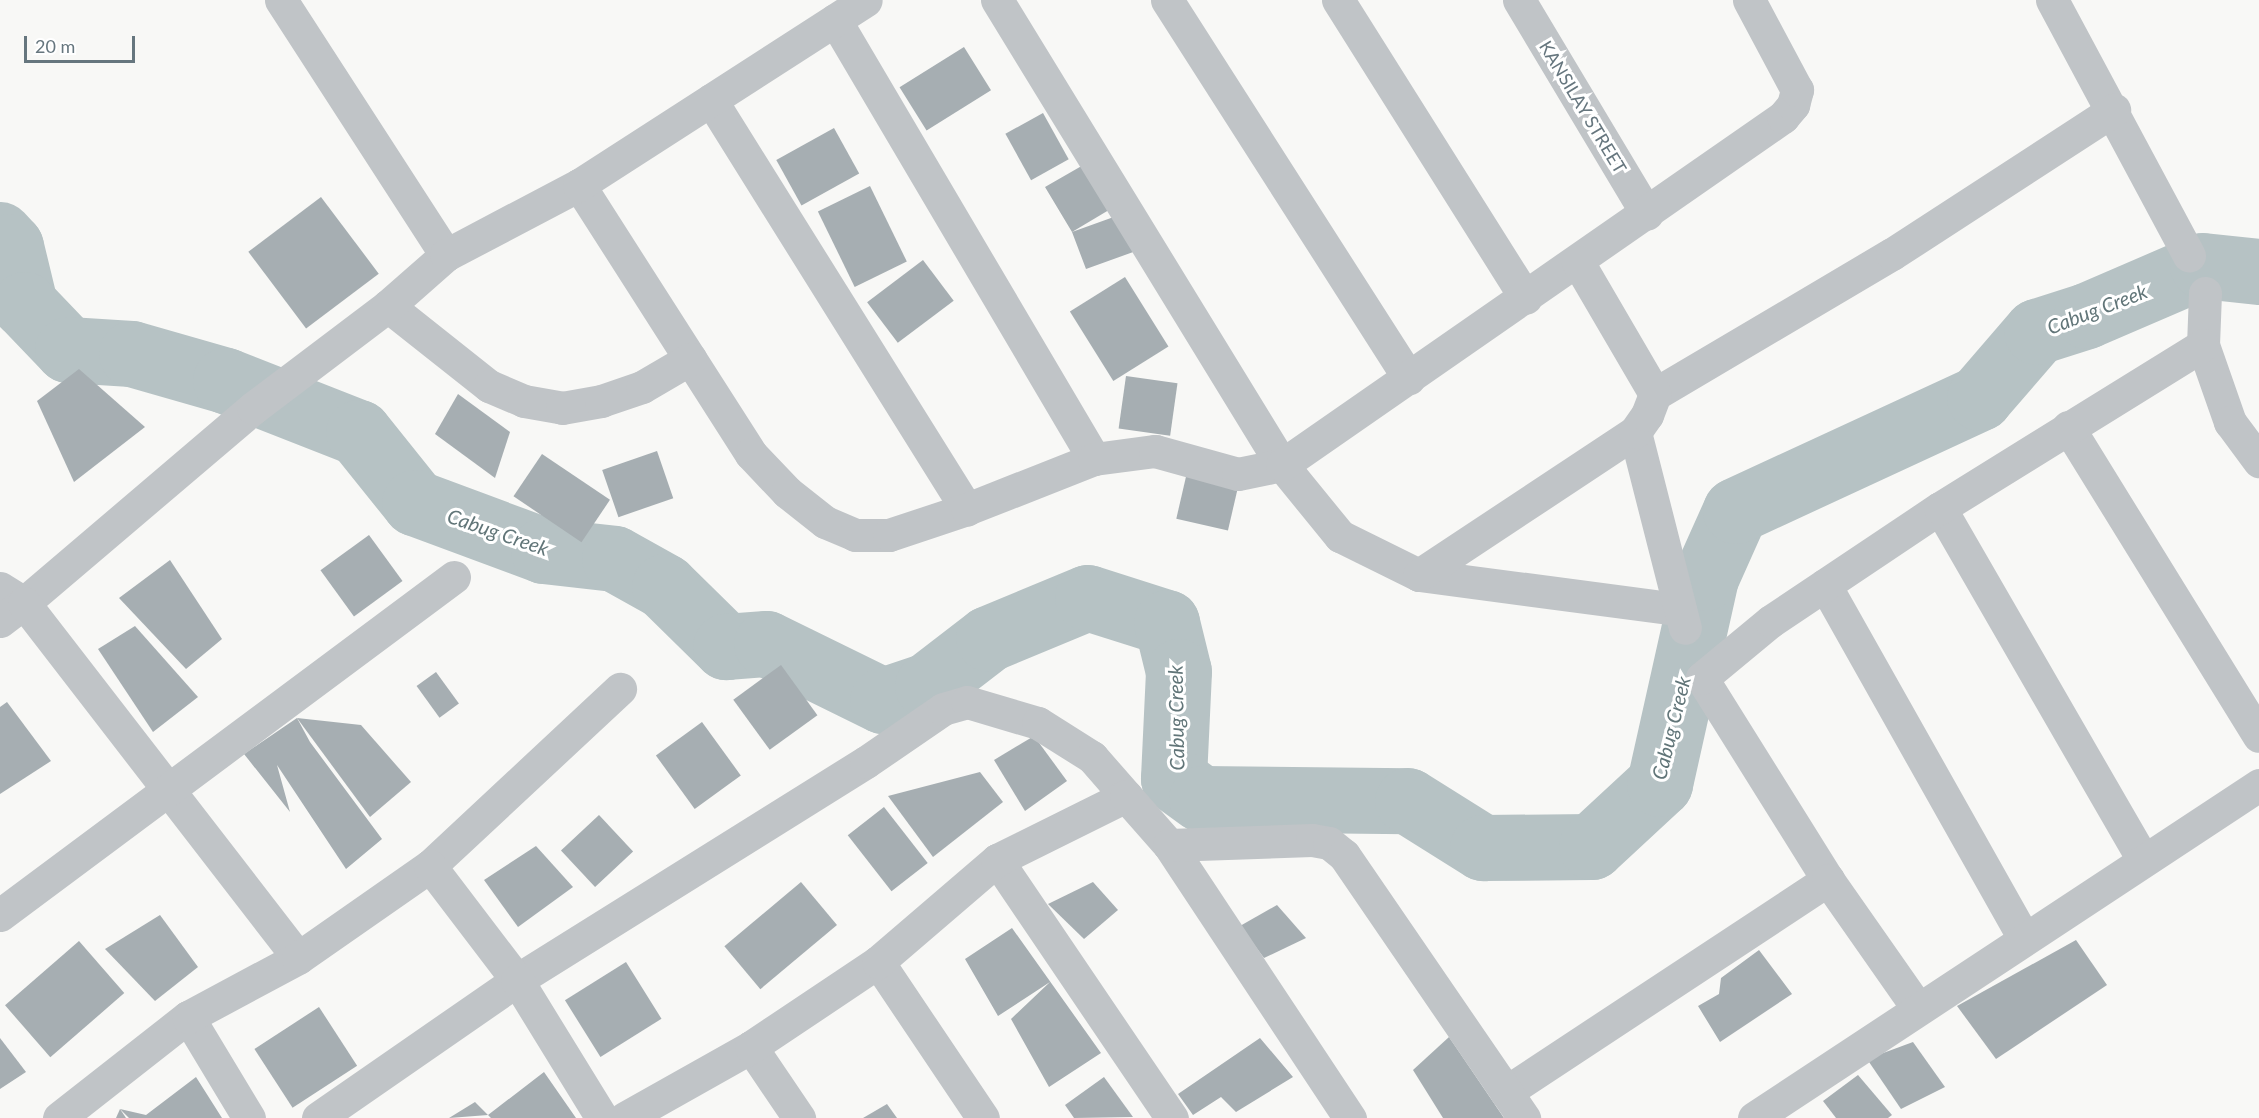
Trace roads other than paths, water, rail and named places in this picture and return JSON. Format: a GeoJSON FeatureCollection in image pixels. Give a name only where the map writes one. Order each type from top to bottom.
{"type":"FeatureCollection","features":[{"type":"Feature","properties":{"kind":"street"},"geometry":{"type":"LineString","coordinates":[[280,0],[446,255]]}},
{"type":"Feature","properties":{"kind":"street"},"geometry":{"type":"LineString","coordinates":[[298,958],[172,790],[8,604],[253,408],[388,306],[446,255],[579,185],[866,0]]}},
{"type":"Feature","properties":{"kind":"street"},"geometry":{"type":"LineString","coordinates":[[997,0],[1282,465],[1340,536],[1419,575],[1681,618],[1635,432]]}},
{"type":"Feature","properties":{"kind":"street"},"geometry":{"type":"LineString","coordinates":[[1167,0],[1409,378]]}},
{"type":"Feature","properties":{"kind":"street"},"geometry":{"type":"LineString","coordinates":[[1338,0],[1526,297]]}},
{"type":"Feature","properties":{"kind":"street","name":"KANSILAY STREET"},"geometry":{"type":"LineString","coordinates":[[1519,0],[1647,214]]}},
{"type":"Feature","properties":{"kind":"street"},"geometry":{"type":"LineString","coordinates":[[579,185],[751,454],[787,492],[825,522],[855,535],[889,535],[967,509],[1094,459],[1155,451],[1238,474],[1282,465],[1578,262],[1783,117],[1793,105],[1797,90],[1791,73],[1749,0]]}},
{"type":"Feature","properties":{"kind":"street"},"geometry":{"type":"LineString","coordinates":[[2052,0],[2114,110],[2189,256]]}},
{"type":"Feature","properties":{"kind":"street"},"geometry":{"type":"LineString","coordinates":[[835,20],[1094,459]]}},
{"type":"Feature","properties":{"kind":"street"},"geometry":{"type":"LineString","coordinates":[[711,100],[967,509]]}},
{"type":"Feature","properties":{"kind":"street"},"geometry":{"type":"LineString","coordinates":[[1419,575],[1635,432],[1647,415],[1654,394],[1892,254],[2114,110]]}},
{"type":"Feature","properties":{"kind":"street"},"geometry":{"type":"LineString","coordinates":[[1578,262],[1654,394]]}},
{"type":"Feature","properties":{"kind":"street"},"geometry":{"type":"LineString","coordinates":[[2205,293],[2203,345],[2230,422],[2259,461]]}},
{"type":"Feature","properties":{"kind":"street"},"geometry":{"type":"LineString","coordinates":[[388,306],[489,386],[524,401],[562,408],[602,401],[642,387],[690,359]]}},
{"type":"Feature","properties":{"kind":"street"},"geometry":{"type":"LineString","coordinates":[[1917,1008],[1828,880],[1702,678],[1771,621],[1825,585],[2068,427],[2203,345]]}},
{"type":"Feature","properties":{"kind":"street"},"geometry":{"type":"LineString","coordinates":[[2068,427],[2259,736]]}},
{"type":"Feature","properties":{"kind":"street"},"geometry":{"type":"LineString","coordinates":[[1941,508],[2143,860]]}},
{"type":"Feature","properties":{"kind":"street"},"geometry":{"type":"LineString","coordinates":[[0,915],[172,790],[454,577]]}},
{"type":"Feature","properties":{"kind":"street"},"geometry":{"type":"LineString","coordinates":[[1825,585],[2024,938]]}},
{"type":"Feature","properties":{"kind":"street"},"geometry":{"type":"LineString","coordinates":[[59,1118],[188,1017],[298,958],[430,866],[620,689]]}},
{"type":"Feature","properties":{"kind":"street"},"geometry":{"type":"LineString","coordinates":[[318,1118],[517,980],[866,762],[942,709],[967,702],[1038,723],[1092,757],[1169,845],[1350,1118]]}},
{"type":"Feature","properties":{"kind":"street"},"geometry":{"type":"LineString","coordinates":[[1754,1118],[1917,1008],[2259,785]]}},
{"type":"Feature","properties":{"kind":"street"},"geometry":{"type":"LineString","coordinates":[[625,1118],[751,1047],[878,962],[998,860],[1126,796]]}},
{"type":"Feature","properties":{"kind":"street"},"geometry":{"type":"LineString","coordinates":[[1169,845],[1312,840],[1337,849],[1344,855],[1524,1118]]}},
{"type":"Feature","properties":{"kind":"street"},"geometry":{"type":"LineString","coordinates":[[998,860],[1172,1118]]}},
{"type":"Feature","properties":{"kind":"street"},"geometry":{"type":"LineString","coordinates":[[430,866],[517,980],[602,1118]]}},
{"type":"Feature","properties":{"kind":"street"},"geometry":{"type":"LineString","coordinates":[[1506,1092],[1828,880]]}},
{"type":"Feature","properties":{"kind":"street"},"geometry":{"type":"LineString","coordinates":[[878,962],[982,1118]]}},
{"type":"Feature","properties":{"kind":"street"},"geometry":{"type":"LineString","coordinates":[[188,1017],[249,1118]]}},
{"type":"Feature","properties":{"kind":"street"},"geometry":{"type":"LineString","coordinates":[[751,1047],[799,1118]]}},
{"type":"Feature","properties":{"kind":"waterway","name":"Cabug Creek"},"geometry":{"type":"LineString","coordinates":[[0,235],[11,247],[25,305],[68,350],[132,354],[226,381],[359,433],[415,503],[544,551],[615,559],[665,587],[726,647],[767,644],[883,701],[928,686],[989,639],[1088,598],[1167,623],[1179,672],[1174,779],[1202,799],[1408,801],[1483,848],[1592,847],[1660,784],[1706,578],[1736,511],[1980,398],[2037,332],[2087,316],[2203,266],[2259,272]]}}]}
